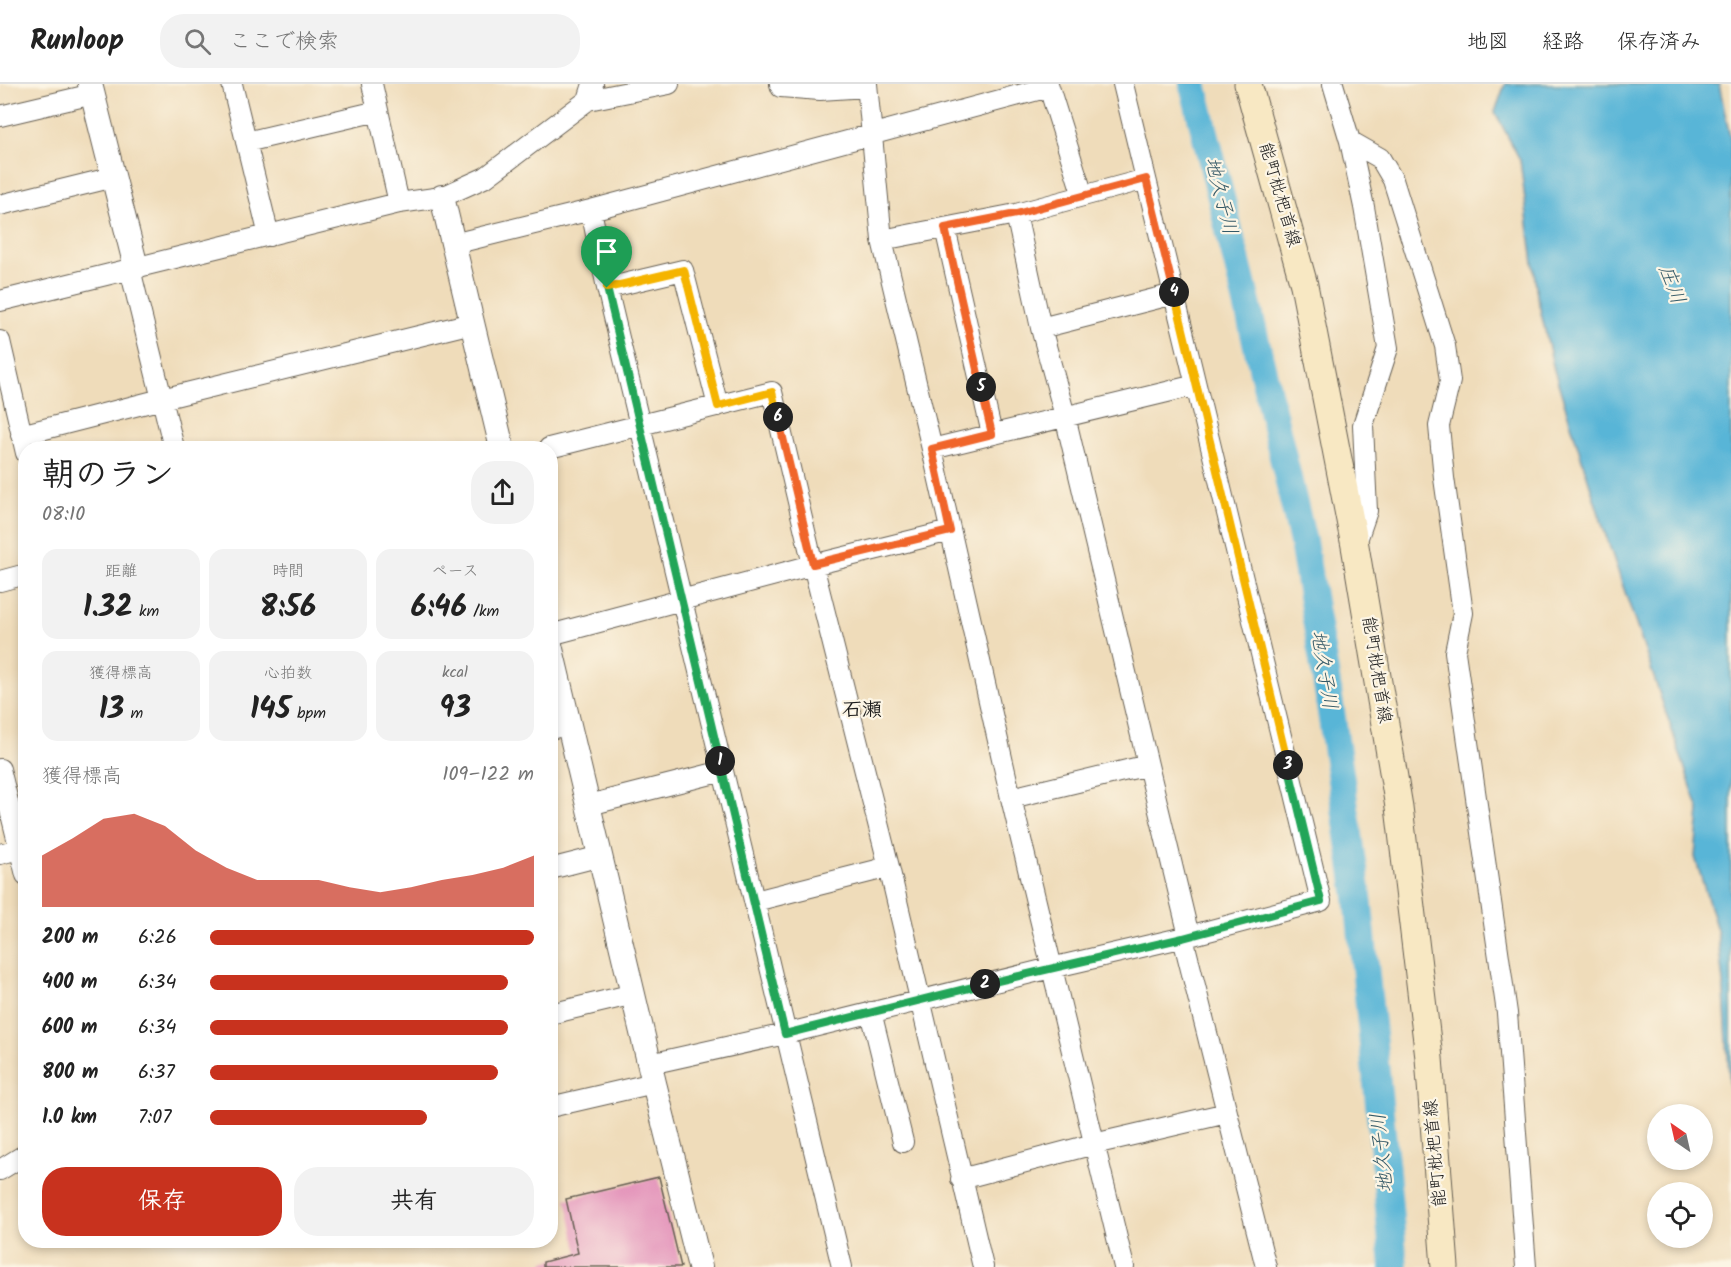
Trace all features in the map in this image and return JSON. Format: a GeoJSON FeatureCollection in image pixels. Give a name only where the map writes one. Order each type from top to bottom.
{"type":"FeatureCollection","features":[{"type":"Feature","properties":{"kind":"main road","name":"能町枇杷首線"},"geometry":{"type":"LineString","coordinates":[[1248,84],[1304,285],[1355,546],[1402,830],[1429,1058],[1445,1267]]}},
{"type":"Feature","properties":{"kind":"street"},"geometry":{"type":"LineString","coordinates":[[232,84],[269,236]]}},
{"type":"Feature","properties":{"kind":"street"},"geometry":{"type":"LineString","coordinates":[[372,84],[399,203]]}},
{"type":"Feature","properties":{"kind":"street"},"geometry":{"type":"LineString","coordinates":[[1,297],[269,236],[399,203],[442,197],[486,177],[590,92],[669,84]]}},
{"type":"Feature","properties":{"kind":"street"},"geometry":{"type":"LineString","coordinates":[[780,84],[781,87],[820,90],[867,86],[882,240],[1011,798],[1124,1267]]}},
{"type":"Feature","properties":{"kind":"street"},"geometry":{"type":"LineString","coordinates":[[558,1104],[785,1034],[1186,937],[1321,901],[1123,84]]}},
{"type":"Feature","properties":{"kind":"street"},"geometry":{"type":"LineString","coordinates":[[1333,84],[1350,141],[1364,207],[1388,348],[1363,425],[1367,511],[1355,546]]}},
{"type":"Feature","properties":{"kind":"street"},"geometry":{"type":"LineString","coordinates":[[453,244],[591,210],[1048,85],[1083,196]]}},
{"type":"Feature","properties":{"kind":"street"},"geometry":{"type":"LineString","coordinates":[[0,116],[92,89],[114,177],[172,441]]}},
{"type":"Feature","properties":{"kind":"street"},"geometry":{"type":"LineString","coordinates":[[246,142],[378,111]]}},
{"type":"Feature","properties":{"kind":"street"},"geometry":{"type":"LineString","coordinates":[[1350,141],[1380,158],[1393,180],[1445,345],[1450,381],[1439,426],[1463,613],[1455,652],[1507,1012],[1526,1267]]}},
{"type":"Feature","properties":{"kind":"street"},"geometry":{"type":"LineString","coordinates":[[0,205],[114,177]]}},
{"type":"Feature","properties":{"kind":"street"},"geometry":{"type":"LineString","coordinates":[[882,240],[1016,214],[1146,179]]}},
{"type":"Feature","properties":{"kind":"street"},"geometry":{"type":"LineString","coordinates":[[442,197],[500,441]]}},
{"type":"Feature","properties":{"kind":"street"},"geometry":{"type":"LineString","coordinates":[[591,210],[607,288],[842,1267]]}},
{"type":"Feature","properties":{"kind":"street"},"geometry":{"type":"LineString","coordinates":[[1016,214],[1041,328],[1065,416],[1148,765],[1227,1113],[1266,1267]]}},
{"type":"Feature","properties":{"kind":"street"},"geometry":{"type":"LineString","coordinates":[[945,228],[992,434]]}},
{"type":"Feature","properties":{"kind":"street"},"geometry":{"type":"LineString","coordinates":[[607,288],[684,270],[718,406]]}},
{"type":"Feature","properties":{"kind":"street"},"geometry":{"type":"LineString","coordinates":[[1041,328],[1174,294]]}},
{"type":"Feature","properties":{"kind":"street"},"geometry":{"type":"LineString","coordinates":[[32,441],[162,399],[472,323]]}},
{"type":"Feature","properties":{"kind":"street"},"geometry":{"type":"LineString","coordinates":[[0,341],[22,441]]}},
{"type":"Feature","properties":{"kind":"street"},"geometry":{"type":"LineString","coordinates":[[932,449],[1196,385]]}},
{"type":"Feature","properties":{"kind":"street"},"geometry":{"type":"LineString","coordinates":[[558,446],[772,392],[889,867],[983,1267]]}},
{"type":"Feature","properties":{"kind":"street"},"geometry":{"type":"LineString","coordinates":[[558,633],[813,564],[950,531]]}},
{"type":"Feature","properties":{"kind":"street"},"geometry":{"type":"LineString","coordinates":[[0,580],[18,576]]}},
{"type":"Feature","properties":{"kind":"street"},"geometry":{"type":"LineString","coordinates":[[558,711],[560,727],[589,806],[700,1267]]}},
{"type":"Feature","properties":{"kind":"street"},"geometry":{"type":"LineString","coordinates":[[1011,798],[1148,765]]}},
{"type":"Feature","properties":{"kind":"street"},"geometry":{"type":"LineString","coordinates":[[0,769],[15,850]]}},
{"type":"Feature","properties":{"kind":"street"},"geometry":{"type":"LineString","coordinates":[[589,806],[723,771]]}},
{"type":"Feature","properties":{"kind":"street"},"geometry":{"type":"LineString","coordinates":[[558,867],[601,856]]}},
{"type":"Feature","properties":{"kind":"street"},"geometry":{"type":"LineString","coordinates":[[754,901],[889,867]]}},
{"type":"Feature","properties":{"kind":"street"},"geometry":{"type":"LineString","coordinates":[[558,1012],[634,994]]}},
{"type":"Feature","properties":{"kind":"street"},"geometry":{"type":"LineString","coordinates":[[871,1012],[903,1142]]}},
{"type":"Feature","properties":{"kind":"street"},"geometry":{"type":"LineString","coordinates":[[961,1179],[1094,1144],[1227,1113]]}},
{"type":"Feature","properties":{"kind":"street"},"geometry":{"type":"LineString","coordinates":[[0,1170],[18,1159]]}},
{"type":"Feature","properties":{"kind":"water","name":"庄川"},"geometry":{"type":"Polygon","coordinates":[[[1505,84],[1719,84],[1731,142],[1731,1111],[1724,992],[1717,930],[1695,857],[1699,810],[1604,530],[1554,370],[1537,295],[1520,160],[1495,112],[1505,84]]]}},
{"type":"Feature","properties":{"kind":"building"},"geometry":{"type":"Polygon","coordinates":[[[659,1177],[681,1267],[543,1267],[543,1262],[578,1253],[566,1199],[659,1177]]]}},
{"type":"Feature","properties":{"kind":"waterway","name":"地久子川"},"geometry":{"type":"LineString","coordinates":[[1193,84],[1303,542],[1328,691],[1358,897],[1394,1267]]}},
{"type":"Feature","properties":{"kind":"district","name":"石瀬"},"geometry":{"type":"Point","coordinates":[862,711]}},
{"type":"Feature","properties":{"kind":"route"},"geometry":{"type":"LineString","coordinates":[[1146,179],[1321,901],[1183,938],[785,1034],[607,288],[684,270],[718,406],[772,392],[813,564],[950,531],[932,449],[992,434],[945,228],[1016,214],[1146,179]]}}]}
